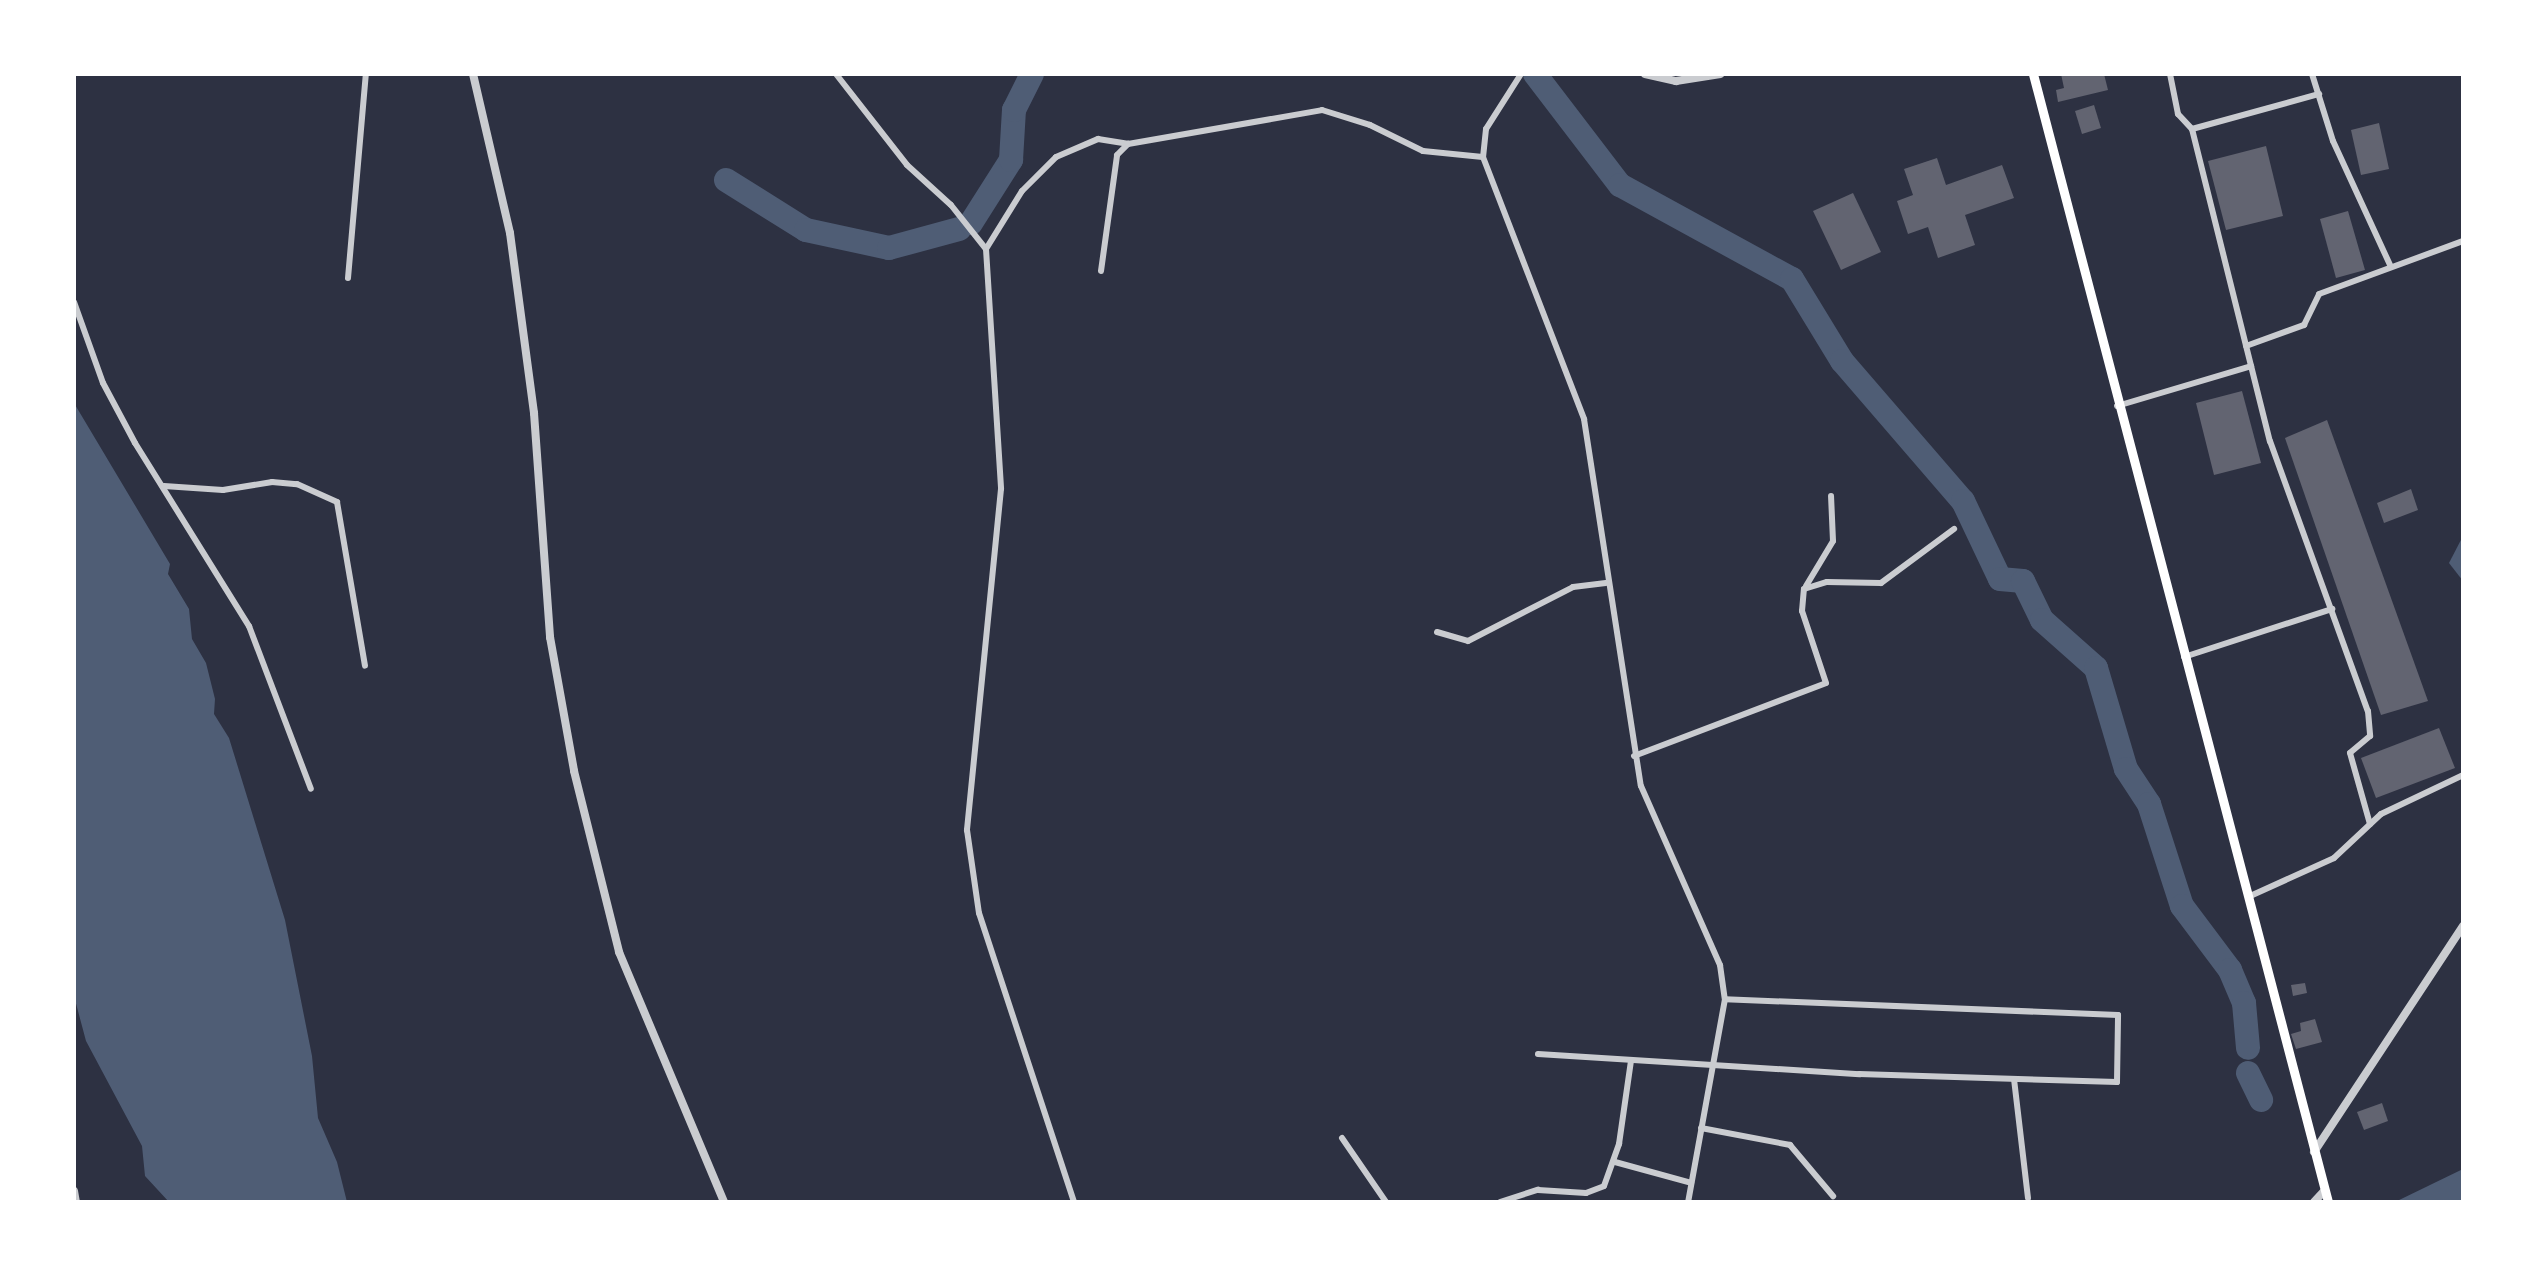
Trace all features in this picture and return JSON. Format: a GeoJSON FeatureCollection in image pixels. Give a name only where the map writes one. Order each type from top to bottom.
{"type":"FeatureCollection","features":[{"type":"Feature","properties":{"kind":"main road"},"geometry":{"type":"LineString","coordinates":[[2033,74],[2117,406],[2328,1202]]}},
{"type":"Feature","properties":{"kind":"street"},"geometry":{"type":"LineString","coordinates":[[348,278],[366,74]]}},
{"type":"Feature","properties":{"kind":"street"},"geometry":{"type":"LineString","coordinates":[[473,74],[492,139],[510,233],[534,413],[550,637],[574,771],[619,952],[724,1202]]}},
{"type":"Feature","properties":{"kind":"street"},"geometry":{"type":"LineString","coordinates":[[836,74],[907,165],[951,205],[986,249],[1001,489],[967,830],[979,913],[1074,1202]]}},
{"type":"Feature","properties":{"kind":"street"},"geometry":{"type":"LineString","coordinates":[[1521,74],[1486,129],[1483,157],[1584,419],[1606,583],[1641,786],[1720,965],[1725,999],[1688,1202]]}},
{"type":"Feature","properties":{"kind":"street"},"geometry":{"type":"LineString","coordinates":[[1645,74],[1676,81],[1720,74]]}},
{"type":"Feature","properties":{"kind":"street"},"geometry":{"type":"LineString","coordinates":[[2170,74],[2178,114],[2192,129],[2270,441],[2368,711],[2370,736],[2350,753],[2370,824]]}},
{"type":"Feature","properties":{"kind":"street"},"geometry":{"type":"LineString","coordinates":[[2312,74],[2333,141],[2390,265]]}},
{"type":"Feature","properties":{"kind":"street"},"geometry":{"type":"LineString","coordinates":[[2192,129],[2319,94]]}},
{"type":"Feature","properties":{"kind":"street"},"geometry":{"type":"LineString","coordinates":[[986,249],[1022,191],[1056,157],[1098,139],[1128,144],[1322,110],[1370,125],[1423,151],[1483,157]]}},
{"type":"Feature","properties":{"kind":"street"},"geometry":{"type":"LineString","coordinates":[[1101,271],[1117,155],[1128,144]]}},
{"type":"Feature","properties":{"kind":"street"},"geometry":{"type":"LineString","coordinates":[[2246,346],[2304,325],[2319,294],[2390,265],[2463,241]]}},
{"type":"Feature","properties":{"kind":"street"},"geometry":{"type":"LineString","coordinates":[[74,302],[103,383],[249,626],[311,789]]}},
{"type":"Feature","properties":{"kind":"street"},"geometry":{"type":"LineString","coordinates":[[2117,406],[2251,366]]}},
{"type":"Feature","properties":{"kind":"street"},"geometry":{"type":"LineString","coordinates":[[164,486],[223,490],[297,484],[337,502],[365,666]]}},
{"type":"Feature","properties":{"kind":"street"},"geometry":{"type":"LineString","coordinates":[[1634,756],[1826,683],[1802,611],[1804,589],[1833,541],[1831,496]]}},
{"type":"Feature","properties":{"kind":"street"},"geometry":{"type":"LineString","coordinates":[[1804,589],[1827,582],[1881,583],[1954,529]]}},
{"type":"Feature","properties":{"kind":"street"},"geometry":{"type":"LineString","coordinates":[[1437,632],[1468,641],[1573,587],[1606,583]]}},
{"type":"Feature","properties":{"kind":"street"},"geometry":{"type":"LineString","coordinates":[[2184,657],[2332,609]]}},
{"type":"Feature","properties":{"kind":"street"},"geometry":{"type":"LineString","coordinates":[[2248,897],[2334,858],[2381,814],[2463,775]]}},
{"type":"Feature","properties":{"kind":"street"},"geometry":{"type":"LineString","coordinates":[[2314,1152],[2463,926]]}},
{"type":"Feature","properties":{"kind":"street"},"geometry":{"type":"LineString","coordinates":[[1538,1054],[1631,1061],[1715,1062],[2117,1082],[2118,1015],[1725,999]]}},
{"type":"Feature","properties":{"kind":"street"},"geometry":{"type":"LineString","coordinates":[[1500,1202],[1538,1190],[1573,1192],[1604,1186],[1615,1162],[1631,1061]]}},
{"type":"Feature","properties":{"kind":"street"},"geometry":{"type":"LineString","coordinates":[[2014,1079],[2028,1198]]}},
{"type":"Feature","properties":{"kind":"street"},"geometry":{"type":"LineString","coordinates":[[1701,1128],[1790,1145],[1833,1196]]}},
{"type":"Feature","properties":{"kind":"street"},"geometry":{"type":"LineString","coordinates":[[1342,1138],[1386,1202]]}},
{"type":"Feature","properties":{"kind":"street"},"geometry":{"type":"LineString","coordinates":[[1615,1162],[1691,1183]]}},
{"type":"Feature","properties":{"kind":"street"},"geometry":{"type":"LineString","coordinates":[[2314,1202],[2325,1190]]}},
{"type":"Feature","properties":{"kind":"street"},"geometry":{"type":"LineString","coordinates":[[74,1191],[76,1202]]}},
{"type":"Feature","properties":{"kind":"street"},"geometry":{"type":"LineString","coordinates":[[1573,1192],[1575,1202]]}},
{"type":"Feature","properties":{"kind":"water"},"geometry":{"type":"Polygon","coordinates":[[[74,403],[170,564],[168,574],[189,609],[192,639],[206,663],[215,699],[214,714],[229,738],[285,920],[312,1056],[318,1118],[337,1162],[347,1202],[169,1202],[145,1176],[142,1146],[86,1041],[74,996],[74,403]]]}},
{"type":"Feature","properties":{"kind":"water"},"geometry":{"type":"Polygon","coordinates":[[[2463,536],[2463,581],[2449,563],[2463,536]]]}},
{"type":"Feature","properties":{"kind":"water"},"geometry":{"type":"Polygon","coordinates":[[[2463,1169],[2463,1202],[2395,1202],[2463,1169]]]}},
{"type":"Feature","properties":{"kind":"building"},"geometry":{"type":"Polygon","coordinates":[[[2061,74],[2104,74],[2108,90],[2058,102],[2056,90],[2064,88],[2061,74]]]}},
{"type":"Feature","properties":{"kind":"building"},"geometry":{"type":"Polygon","coordinates":[[[2094,105],[2101,128],[2082,134],[2075,111],[2094,105]]]}},
{"type":"Feature","properties":{"kind":"building"},"geometry":{"type":"Polygon","coordinates":[[[2379,123],[2389,169],[2361,175],[2351,130],[2379,123]]]}},
{"type":"Feature","properties":{"kind":"building"},"geometry":{"type":"Polygon","coordinates":[[[2266,146],[2283,216],[2226,230],[2208,161],[2266,146]]]}},
{"type":"Feature","properties":{"kind":"building"},"geometry":{"type":"Polygon","coordinates":[[[1937,158],[1946,185],[2002,165],[2014,198],[1965,215],[1975,245],[1938,258],[1928,227],[1908,234],[1897,201],[1913,195],[1904,169],[1937,158]]]}},
{"type":"Feature","properties":{"kind":"building"},"geometry":{"type":"Polygon","coordinates":[[[1853,193],[1881,252],[1841,270],[1813,211],[1853,193]]]}},
{"type":"Feature","properties":{"kind":"building"},"geometry":{"type":"Polygon","coordinates":[[[2348,211],[2365,270],[2336,278],[2320,219],[2348,211]]]}},
{"type":"Feature","properties":{"kind":"building"},"geometry":{"type":"Polygon","coordinates":[[[2242,391],[2261,463],[2214,475],[2196,403],[2242,391]]]}},
{"type":"Feature","properties":{"kind":"building"},"geometry":{"type":"Polygon","coordinates":[[[2327,420],[2428,701],[2381,715],[2285,438],[2327,420]]]}},
{"type":"Feature","properties":{"kind":"building"},"geometry":{"type":"Polygon","coordinates":[[[2411,489],[2418,510],[2384,523],[2377,503],[2411,489]]]}},
{"type":"Feature","properties":{"kind":"building"},"geometry":{"type":"Polygon","coordinates":[[[2439,728],[2455,768],[2376,798],[2361,758],[2439,728]]]}},
{"type":"Feature","properties":{"kind":"building"},"geometry":{"type":"Polygon","coordinates":[[[2305,983],[2307,993],[2293,996],[2291,985],[2305,983]]]}},
{"type":"Feature","properties":{"kind":"building"},"geometry":{"type":"Polygon","coordinates":[[[2315,1019],[2322,1042],[2296,1049],[2291,1034],[2301,1031],[2300,1023],[2315,1019]]]}},
{"type":"Feature","properties":{"kind":"building"},"geometry":{"type":"Polygon","coordinates":[[[2382,1103],[2388,1121],[2364,1130],[2357,1112],[2382,1103]]]}},
{"type":"Feature","properties":{"kind":"waterway"},"geometry":{"type":"LineString","coordinates":[[971,223],[1011,160],[1014,110],[1032,74]]}},
{"type":"Feature","properties":{"kind":"waterway"},"geometry":{"type":"LineString","coordinates":[[1535,74],[1620,185],[1792,279],[1842,361],[1963,501],[2000,579],[2023,581],[2042,620],[2096,668],[2126,769],[2149,804],[2182,906],[2230,970],[2244,1003],[2248,1048]]}},
{"type":"Feature","properties":{"kind":"waterway"},"geometry":{"type":"LineString","coordinates":[[726,180],[806,230],[889,248],[959,229]]}},
{"type":"Feature","properties":{"kind":"waterway"},"geometry":{"type":"LineString","coordinates":[[2248,1073],[2261,1100]]}}]}
